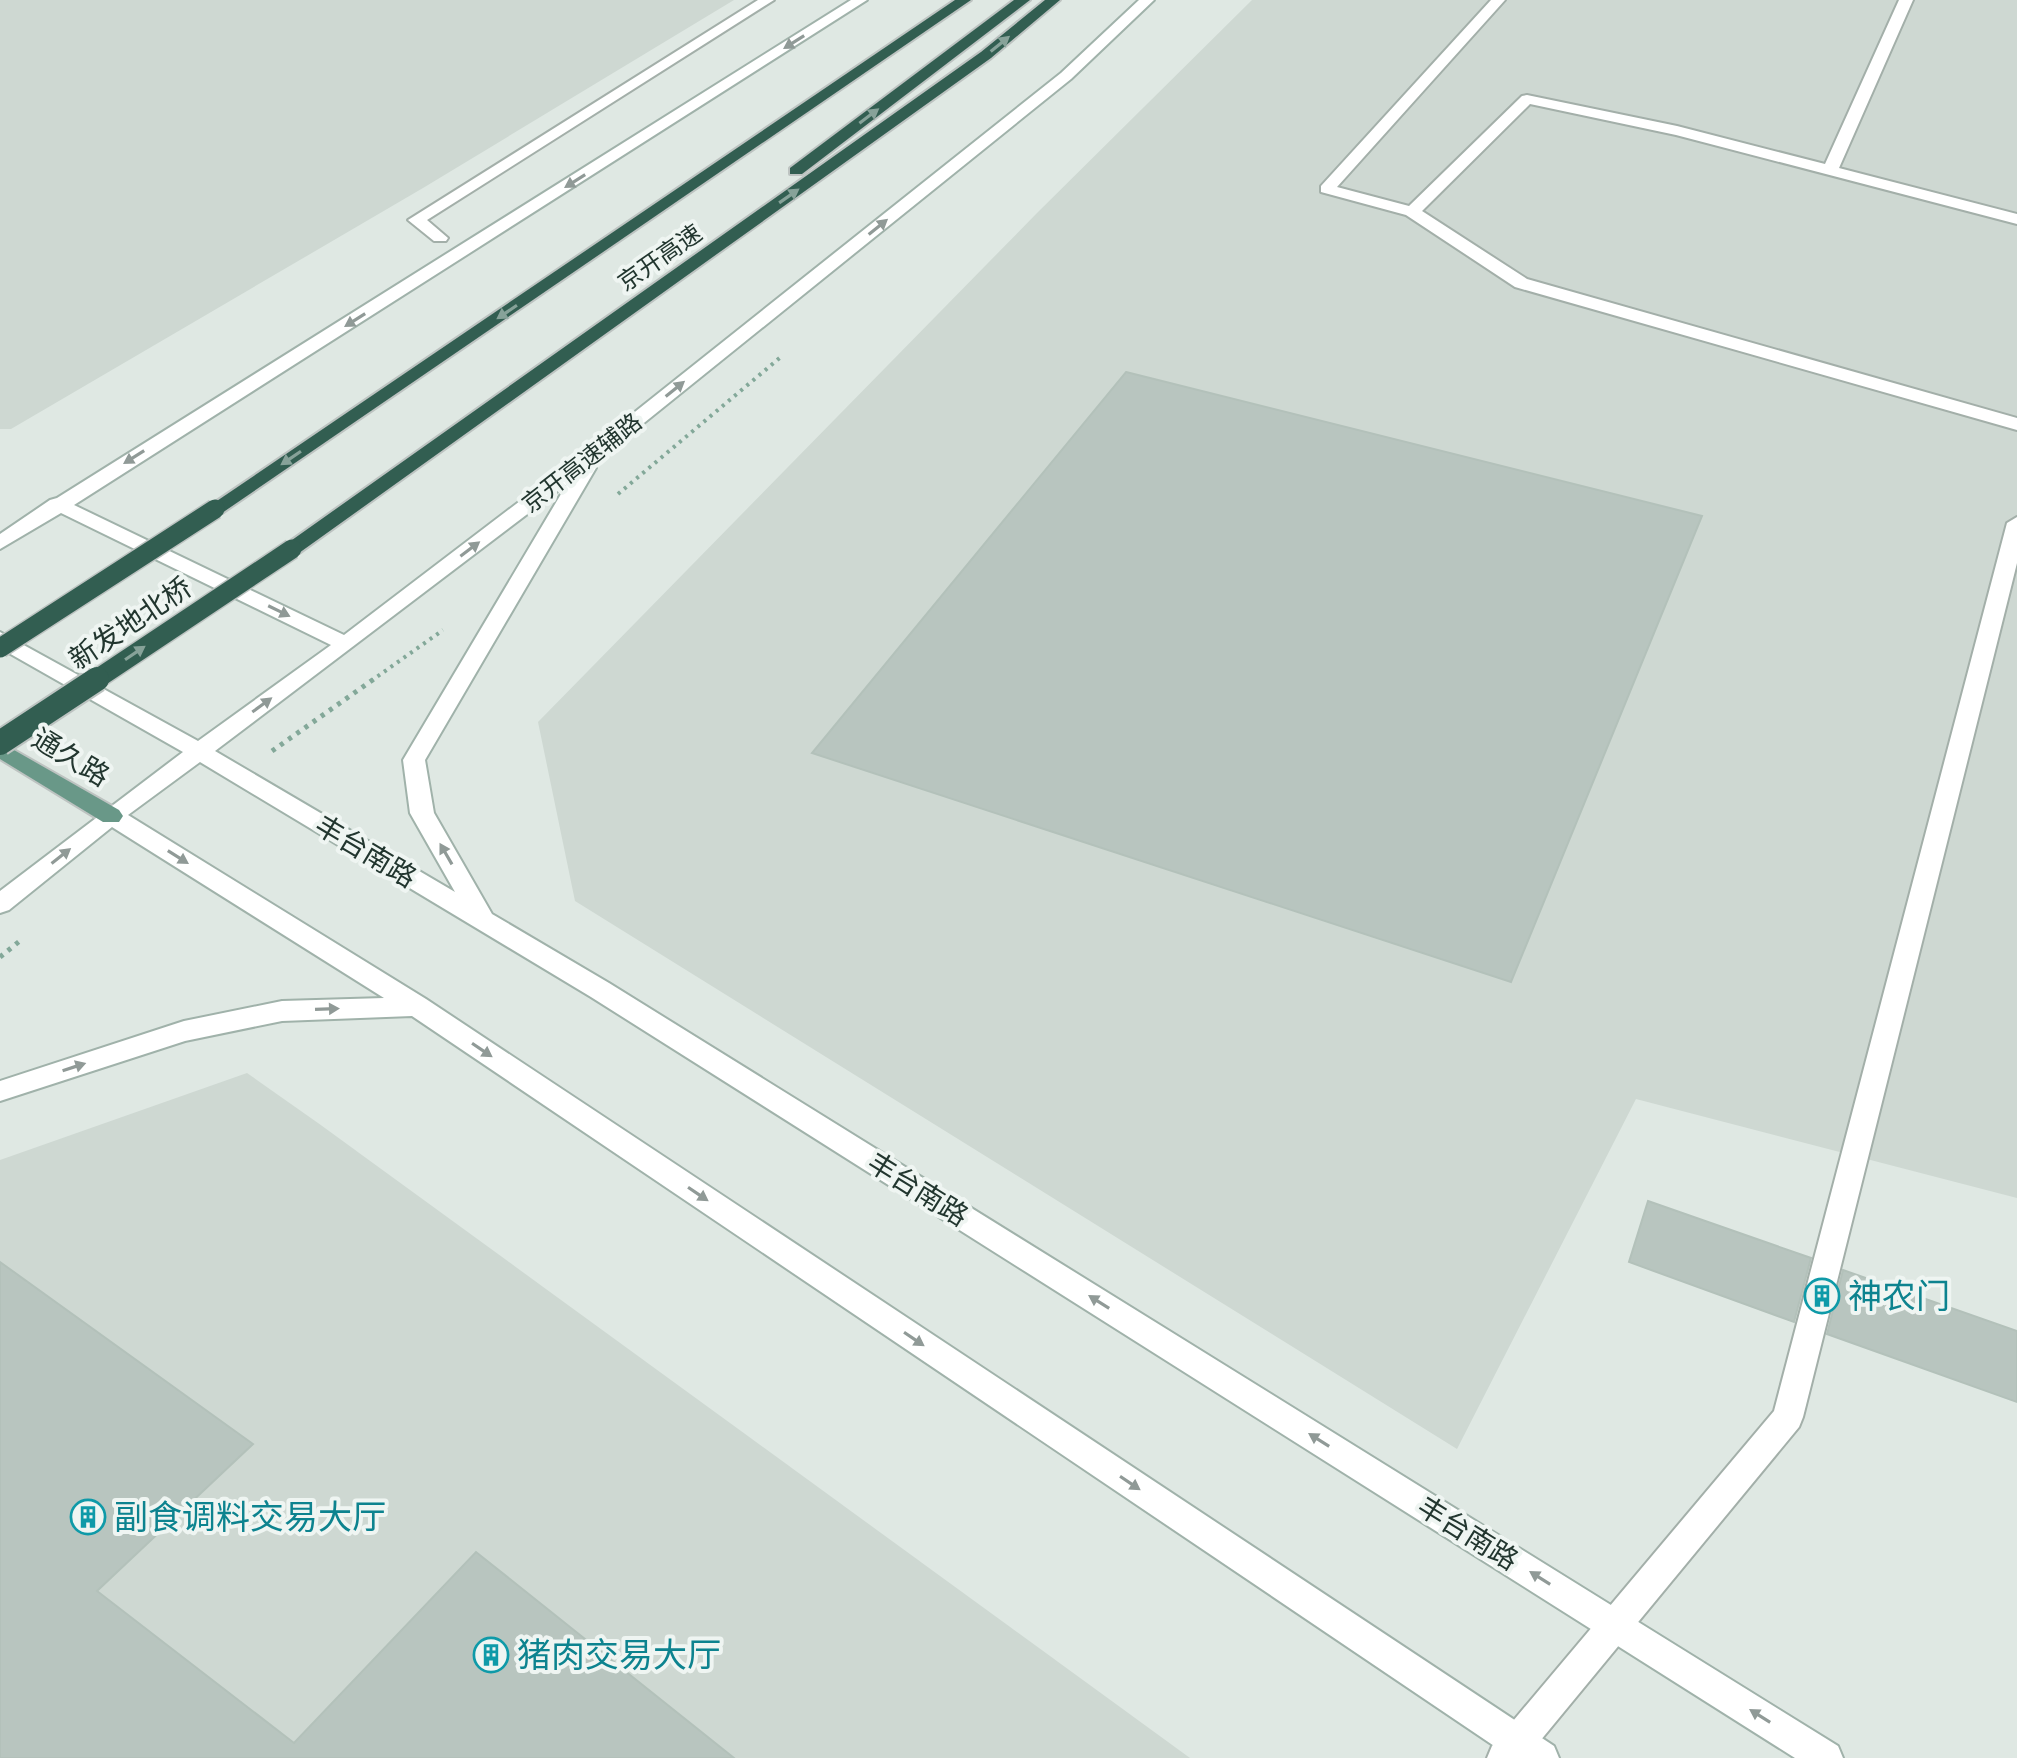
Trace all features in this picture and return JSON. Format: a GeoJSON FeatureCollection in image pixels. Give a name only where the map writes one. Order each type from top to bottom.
{"type":"FeatureCollection","features":[{"type":"Feature","properties":{"kind":"highway"},"geometry":{"type":"LineString","coordinates":[[552,282],[957,0]]}},
{"type":"Feature","properties":{"kind":"highway","name":"京开高速"},"geometry":{"type":"LineString","coordinates":[[215,509],[964,0]]}},
{"type":"Feature","properties":{"kind":"highway"},"geometry":{"type":"LineString","coordinates":[[292,549],[1023,0]]}},
{"type":"Feature","properties":{"kind":"highway","name":"京开高速"},"geometry":{"type":"LineString","coordinates":[[292,549],[986,55],[1053,0]]}},
{"type":"Feature","properties":{"kind":"highway","name":"新发地北桥"},"geometry":{"type":"LineString","coordinates":[[0,648],[215,509]]}},
{"type":"Feature","properties":{"kind":"highway","name":"新发地北桥"},"geometry":{"type":"LineString","coordinates":[[0,743],[292,549]]}},
{"type":"Feature","properties":{"kind":"main road"},"geometry":{"type":"LineString","coordinates":[[440,238],[416,220],[767,0]]}},
{"type":"Feature","properties":{"kind":"main road"},"geometry":{"type":"LineString","coordinates":[[0,543],[57,504],[860,0]]}},
{"type":"Feature","properties":{"kind":"main road","name":"京开高速辅路"},"geometry":{"type":"LineString","coordinates":[[3,896],[346,644],[594,454],[1066,76],[1147,0]]}},
{"type":"Feature","properties":{"kind":"main road"},"geometry":{"type":"LineString","coordinates":[[1498,0],[1327,189],[1412,212],[1521,283],[2017,424]]}},
{"type":"Feature","properties":{"kind":"main road"},"geometry":{"type":"LineString","coordinates":[[1830,170],[1906,0]]}},
{"type":"Feature","properties":{"kind":"main road"},"geometry":{"type":"LineString","coordinates":[[1412,212],[1527,99],[1677,131],[2017,219]]}},
{"type":"Feature","properties":{"kind":"main road"},"geometry":{"type":"LineString","coordinates":[[485,922],[422,813],[414,760],[594,454]]}},
{"type":"Feature","properties":{"kind":"main road"},"geometry":{"type":"LineString","coordinates":[[57,504],[346,644]]}},
{"type":"Feature","properties":{"kind":"main road"},"geometry":{"type":"LineString","coordinates":[[111,816],[417,1006],[1521,1753],[1615,1625],[1788,1417],[2017,523]]}},
{"type":"Feature","properties":{"kind":"main road","name":"丰台南路"},"geometry":{"type":"LineString","coordinates":[[0,639],[199,751],[600,990],[1826,1758]]}},
{"type":"Feature","properties":{"kind":"main road","name":"通久路"},"geometry":{"type":"LineString","coordinates":[[0,749],[111,816]]}},
{"type":"Feature","properties":{"kind":"main road"},"geometry":{"type":"LineString","coordinates":[[0,1091],[184,1031],[282,1011],[417,1006]]}},
{"type":"Feature","properties":{"kind":"shaded area"},"geometry":{"type":"Polygon","coordinates":[[[0,0],[734,0],[423,188],[11,429],[0,429],[0,0]]]}},
{"type":"Feature","properties":{"kind":"shaded area"},"geometry":{"type":"Polygon","coordinates":[[[1252,0],[2017,0],[2017,1198],[1636,1099],[1457,1449],[575,901],[538,722],[1037,213],[1252,0]]]}},
{"type":"Feature","properties":{"kind":"shaded area"},"geometry":{"type":"Polygon","coordinates":[[[247,1073],[1190,1758],[0,1758],[0,1160],[247,1073]]]}},
{"type":"Feature","properties":{"kind":"building"},"geometry":{"type":"Polygon","coordinates":[[[1126,372],[1702,516],[1511,982],[812,753],[1126,372]]]}},
{"type":"Feature","properties":{"kind":"building"},"geometry":{"type":"Polygon","coordinates":[[[1648,1201],[1811,1258],[1794,1322],[1629,1262],[1648,1201]]]}},
{"type":"Feature","properties":{"kind":"building","name":"副食调料交易大厅"},"geometry":{"type":"Polygon","coordinates":[[[0,1262],[253,1444],[97,1591],[294,1743],[476,1552],[734,1758],[0,1758],[0,1262]]]}},
{"type":"Feature","properties":{"kind":"building"},"geometry":{"type":"Polygon","coordinates":[[[1843,1270],[2017,1331],[2017,1402],[1827,1334],[1843,1270]]]}},
{"type":"Feature","properties":{"kind":"place","name":"神农门"},"geometry":{"type":"Point","coordinates":[1822,1296]}},
{"type":"Feature","properties":{"kind":"place","name":"副食调料交易大厅"},"geometry":{"type":"Point","coordinates":[88,1517]}},
{"type":"Feature","properties":{"kind":"place","name":"猪肉交易大厅"},"geometry":{"type":"Point","coordinates":[491,1655]}}]}
